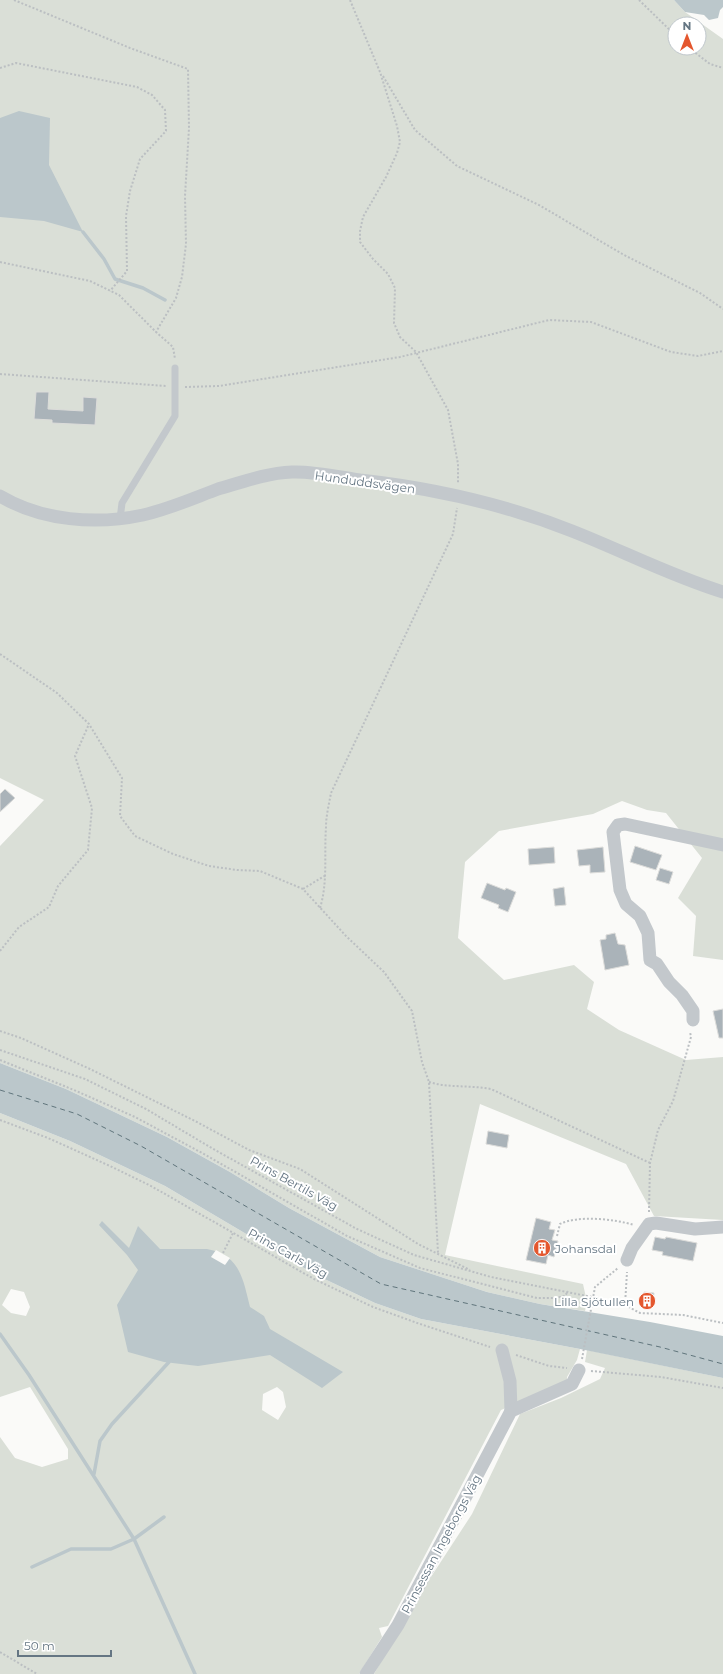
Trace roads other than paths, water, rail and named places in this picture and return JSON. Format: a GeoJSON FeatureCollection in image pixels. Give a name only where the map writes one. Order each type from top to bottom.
{"type":"FeatureCollection","features":[{"type":"Feature","properties":{"kind":"street","name":"Hunduddsvägen"},"geometry":{"type":"LineString","coordinates":[[0,496],[10,502],[36,512],[60,518],[82,520],[120,519],[145,514],[250,479],[293,472],[387,483],[458,496],[511,509],[572,531],[677,576],[723,592]]}},
{"type":"Feature","properties":{"kind":"street"},"geometry":{"type":"LineString","coordinates":[[692,1020],[693,1011],[682,995],[669,982],[657,964],[650,960],[648,933],[640,916],[626,904],[620,890],[613,832],[618,825],[625,824],[723,845]]}},
{"type":"Feature","properties":{"kind":"street"},"geometry":{"type":"LineString","coordinates":[[628,1260],[632,1248],[647,1227],[656,1223],[695,1229],[723,1227]]}},
{"type":"Feature","properties":{"kind":"street","name":"Prinsessan Ingeborgs Väg"},"geometry":{"type":"LineString","coordinates":[[366,1674],[398,1625],[511,1411],[510,1381],[502,1350]]}},
{"type":"Feature","properties":{"kind":"street"},"geometry":{"type":"LineString","coordinates":[[511,1411],[572,1384],[581,1364]]}},
{"type":"Feature","properties":{"kind":"lane"},"geometry":{"type":"LineString","coordinates":[[120,519],[122,503],[175,416],[175,368]]}},
{"type":"Feature","properties":{"kind":"waterway"},"geometry":{"type":"LineString","coordinates":[[83,232],[104,259],[115,279],[143,288],[165,300]]}},
{"type":"Feature","properties":{"kind":"waterway"},"geometry":{"type":"LineString","coordinates":[[0,1334],[29,1375],[134,1539],[195,1674]]}},
{"type":"Feature","properties":{"kind":"waterway"},"geometry":{"type":"LineString","coordinates":[[94,1474],[100,1441],[112,1424],[169,1362]]}},
{"type":"Feature","properties":{"kind":"waterway"},"geometry":{"type":"LineString","coordinates":[[32,1567],[71,1549],[111,1549],[134,1539],[164,1517]]}},
{"type":"Feature","properties":{"kind":"place","name":"Johansdal"},"geometry":{"type":"Point","coordinates":[542,1248]}},
{"type":"Feature","properties":{"kind":"place","name":"Lilla Sjötullen"},"geometry":{"type":"Point","coordinates":[647,1301]}}]}
